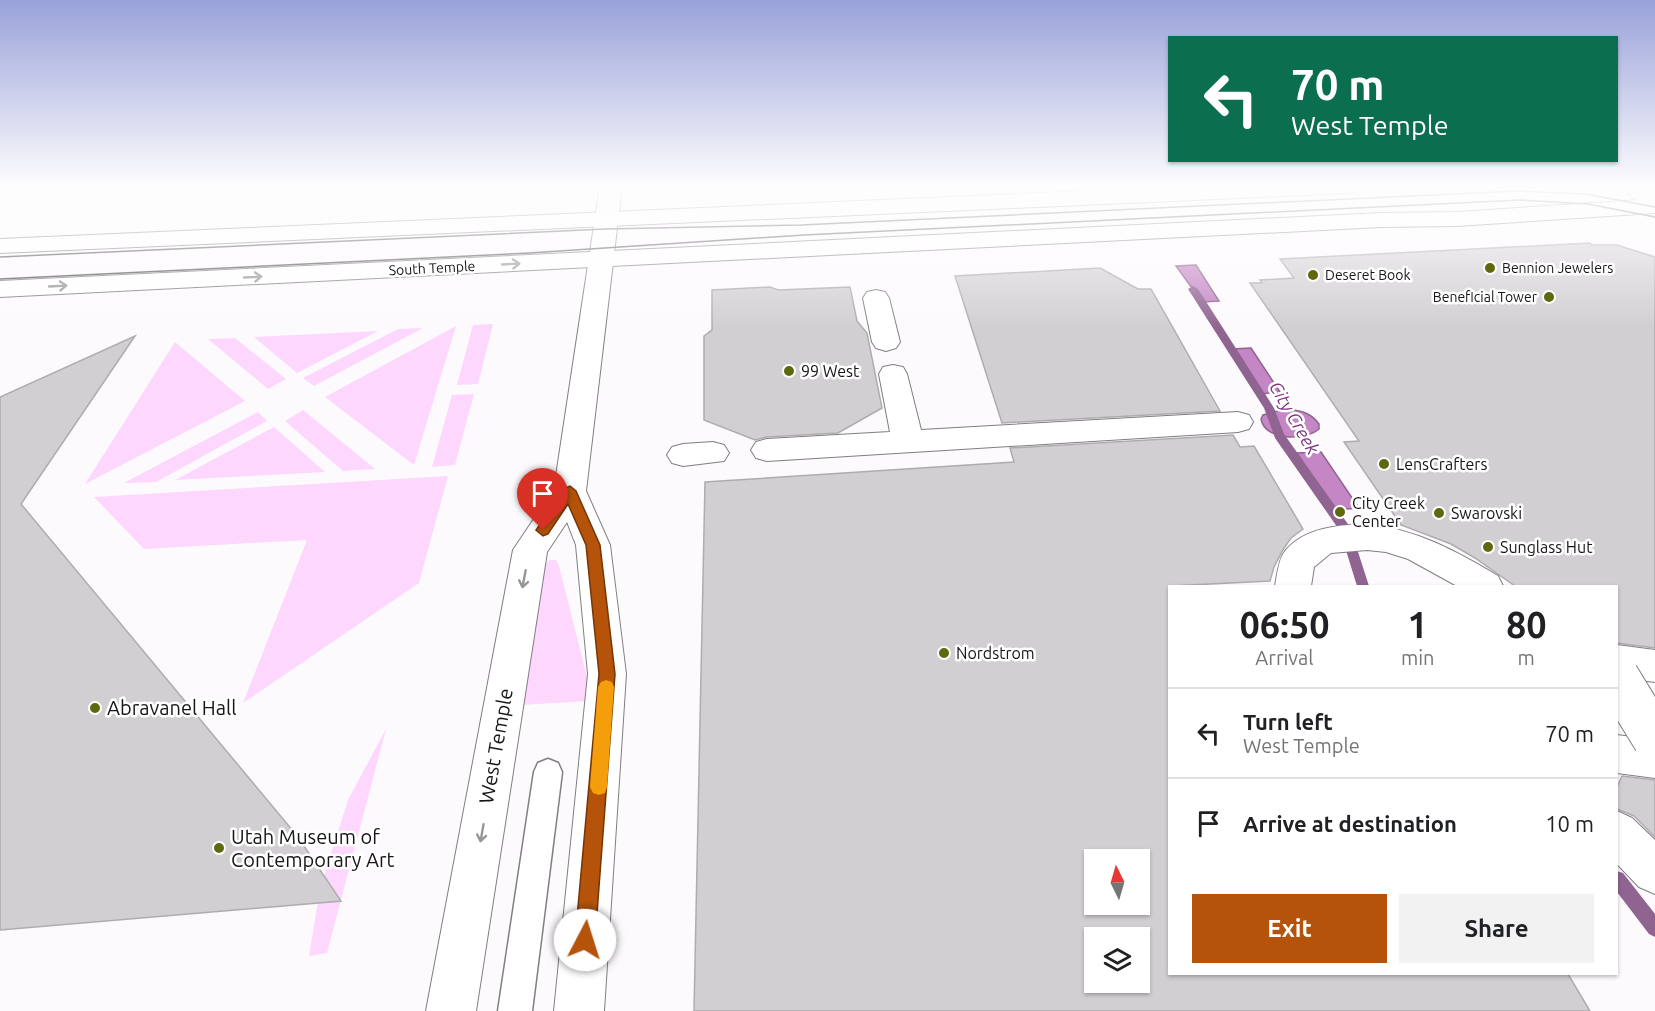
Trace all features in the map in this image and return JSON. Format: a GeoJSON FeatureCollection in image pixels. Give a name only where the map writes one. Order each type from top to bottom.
{"type":"FeatureCollection","features":[{"type":"Feature","properties":{"kind":"street"},"geometry":{"type":"LineString","coordinates":[[0,246],[288,233]]}},
{"type":"Feature","properties":{"kind":"street","name":"West Temple"},"geometry":{"type":"LineString","coordinates":[[451,1011],[530,550],[570,491],[605,233]]}},
{"type":"Feature","properties":{"kind":"street","name":"South Temple"},"geometry":{"type":"LineString","coordinates":[[0,289],[1124,233]]}},
{"type":"Feature","properties":{"kind":"street"},"geometry":{"type":"LineString","coordinates":[[874,287],[908,442]]}},
{"type":"Feature","properties":{"kind":"street"},"geometry":{"type":"LineString","coordinates":[[767,450],[1238,423]]}},
{"type":"Feature","properties":{"kind":"street"},"geometry":{"type":"LineString","coordinates":[[570,491],[593,545],[607,674],[579,1011]]}},
{"type":"Feature","properties":{"kind":"street"},"geometry":{"type":"LineString","coordinates":[[1293,585],[1298,560],[1320,544],[1334,539],[1364,536],[1393,539],[1448,562],[1483,585]]}},
{"type":"Feature","properties":{"kind":"street"},"geometry":{"type":"LineString","coordinates":[[1618,661],[1655,666]]}},
{"type":"Feature","properties":{"kind":"street"},"geometry":{"type":"LineString","coordinates":[[1618,677],[1655,681]]}},
{"type":"Feature","properties":{"kind":"street"},"geometry":{"type":"LineString","coordinates":[[1618,680],[1637,743],[1655,759]]}},
{"type":"Feature","properties":{"kind":"street"},"geometry":{"type":"LineString","coordinates":[[1618,834],[1655,872]]}},
{"type":"Feature","properties":{"kind":"lane"},"geometry":{"type":"LineString","coordinates":[[515,1011],[548,772]]}},
{"type":"Feature","properties":{"kind":"shaded area"},"geometry":{"type":"Polygon","coordinates":[[[493,324],[478,384],[457,385],[473,325],[493,324]]]}},
{"type":"Feature","properties":{"kind":"shaded area"},"geometry":{"type":"Polygon","coordinates":[[[456,326],[414,465],[325,397],[456,326]]]}},
{"type":"Feature","properties":{"kind":"shaded area"},"geometry":{"type":"Polygon","coordinates":[[[423,328],[314,386],[303,378],[398,329],[423,328]]]}},
{"type":"Feature","properties":{"kind":"shaded area"},"geometry":{"type":"Polygon","coordinates":[[[378,331],[297,373],[254,337],[378,331]]]}},
{"type":"Feature","properties":{"kind":"shaded area"},"geometry":{"type":"Polygon","coordinates":[[[235,338],[286,379],[268,389],[208,339],[235,338]]]}},
{"type":"Feature","properties":{"kind":"shaded area"},"geometry":{"type":"Polygon","coordinates":[[[175,342],[245,401],[85,484],[175,342]]]}},
{"type":"Feature","properties":{"kind":"shaded area"},"geometry":{"type":"Polygon","coordinates":[[[474,394],[455,465],[432,467],[452,395],[474,394]]]}},
{"type":"Feature","properties":{"kind":"shaded area"},"geometry":{"type":"Polygon","coordinates":[[[303,410],[375,469],[343,471],[285,421],[303,410]]]}},
{"type":"Feature","properties":{"kind":"shaded area"},"geometry":{"type":"Polygon","coordinates":[[[258,412],[267,421],[156,482],[124,483],[258,412]]]}},
{"type":"Feature","properties":{"kind":"shaded area"},"geometry":{"type":"Polygon","coordinates":[[[274,427],[325,472],[175,480],[274,427]]]}},
{"type":"Feature","properties":{"kind":"shaded area"},"geometry":{"type":"Polygon","coordinates":[[[448,476],[419,583],[243,703],[307,540],[144,549],[94,497],[448,476]]]}},
{"type":"Feature","properties":{"kind":"shaded area"},"geometry":{"type":"Polygon","coordinates":[[[549,560],[556,560],[559,566],[588,681],[587,701],[521,705],[544,566],[549,560]]]}},
{"type":"Feature","properties":{"kind":"shaded area"},"geometry":{"type":"Polygon","coordinates":[[[386,729],[327,953],[309,956],[320,889],[348,800],[386,729]]]}},
{"type":"Feature","properties":{"kind":"water"},"geometry":{"type":"Polygon","coordinates":[[[1196,265],[1219,301],[1202,302],[1176,266],[1196,265]]]}},
{"type":"Feature","properties":{"kind":"water"},"geometry":{"type":"Polygon","coordinates":[[[1251,348],[1280,392],[1260,394],[1232,349],[1251,348]]]}},
{"type":"Feature","properties":{"kind":"water"},"geometry":{"type":"Polygon","coordinates":[[[1281,410],[1297,411],[1311,416],[1319,424],[1319,429],[1305,436],[1296,437],[1286,437],[1270,432],[1261,419],[1263,415],[1281,410]]]}},
{"type":"Feature","properties":{"kind":"water"},"geometry":{"type":"Polygon","coordinates":[[[1321,452],[1359,508],[1333,510],[1297,453],[1321,452]]]}},
{"type":"Feature","properties":{"kind":"building"},"geometry":{"type":"Polygon","coordinates":[[[1590,243],[1592,245],[1617,245],[1655,257],[1655,648],[1618,643],[1618,585],[1514,585],[1451,544],[1401,525],[1344,442],[1359,441],[1250,283],[1262,283],[1260,280],[1294,278],[1280,259],[1590,243]]]}},
{"type":"Feature","properties":{"kind":"building"},"geometry":{"type":"Polygon","coordinates":[[[1100,268],[1138,289],[1151,289],[1220,411],[1002,423],[955,276],[1100,268]]]}},
{"type":"Feature","properties":{"kind":"building","name":"99 West"},"geometry":{"type":"Polygon","coordinates":[[[770,287],[778,290],[850,287],[857,321],[867,333],[882,408],[838,433],[767,437],[755,440],[704,420],[704,336],[712,330],[712,290],[770,287]]]}},
{"type":"Feature","properties":{"kind":"building","name":"Abravanel Hall"},"geometry":{"type":"Polygon","coordinates":[[[135,336],[21,504],[298,837],[341,901],[0,930],[0,397],[135,336]]]}},
{"type":"Feature","properties":{"kind":"building"},"geometry":{"type":"Polygon","coordinates":[[[1233,435],[1240,447],[1254,446],[1303,529],[1291,538],[1284,548],[1270,581],[1168,585],[1168,975],[1569,975],[1590,1011],[694,1011],[705,482],[1014,462],[1010,448],[1233,435]]]}},
{"type":"Feature","properties":{"kind":"building"},"geometry":{"type":"Polygon","coordinates":[[[1622,776],[1655,780],[1655,837],[1634,816],[1618,809],[1618,785],[1622,776]]]}},
{"type":"Feature","properties":{"kind":"waterway","name":"City Creek"},"geometry":{"type":"LineString","coordinates":[[1193,289],[1269,408],[1279,435],[1346,530],[1363,585]]}},
{"type":"Feature","properties":{"kind":"waterway","name":"City Creek"},"geometry":{"type":"LineString","coordinates":[[1618,880],[1655,928]]}},
{"type":"Feature","properties":{"kind":"tram line"},"geometry":{"type":"LineString","coordinates":[[0,257],[515,233]]}},
{"type":"Feature","properties":{"kind":"tram line"},"geometry":{"type":"LineString","coordinates":[[0,279],[529,253],[841,233]]}},
{"type":"Feature","properties":{"kind":"slow traffic"},"geometry":{"type":"LineString","coordinates":[[599,787],[606,687]]}},
{"type":"Feature","properties":{"kind":"place","name":"Bennion Jewelers"},"geometry":{"type":"Point","coordinates":[1490,268]}},
{"type":"Feature","properties":{"kind":"place","name":"Deseret Book"},"geometry":{"type":"Point","coordinates":[1313,275]}},
{"type":"Feature","properties":{"kind":"place","name":"Beneficial Tower"},"geometry":{"type":"Point","coordinates":[1549,297]}},
{"type":"Feature","properties":{"kind":"place","name":"99 West"},"geometry":{"type":"Point","coordinates":[789,371]}},
{"type":"Feature","properties":{"kind":"place","name":"LensCrafters"},"geometry":{"type":"Point","coordinates":[1384,464]}},
{"type":"Feature","properties":{"kind":"place","name":"City Creek Center"},"geometry":{"type":"Point","coordinates":[1340,512]}},
{"type":"Feature","properties":{"kind":"place","name":"Swarovski"},"geometry":{"type":"Point","coordinates":[1439,513]}},
{"type":"Feature","properties":{"kind":"place","name":"Sunglass Hut"},"geometry":{"type":"Point","coordinates":[1488,547]}},
{"type":"Feature","properties":{"kind":"place","name":"Nordstrom"},"geometry":{"type":"Point","coordinates":[944,653]}},
{"type":"Feature","properties":{"kind":"place","name":"Abravanel Hall"},"geometry":{"type":"Point","coordinates":[95,708]}},
{"type":"Feature","properties":{"kind":"place","name":"Utah Museum of Contemporary Art"},"geometry":{"type":"Point","coordinates":[219,848]}},
{"type":"Feature","properties":{"kind":"route"},"geometry":{"type":"LineString","coordinates":[[543,530],[570,491],[593,545],[607,674],[585,940]]}}]}
